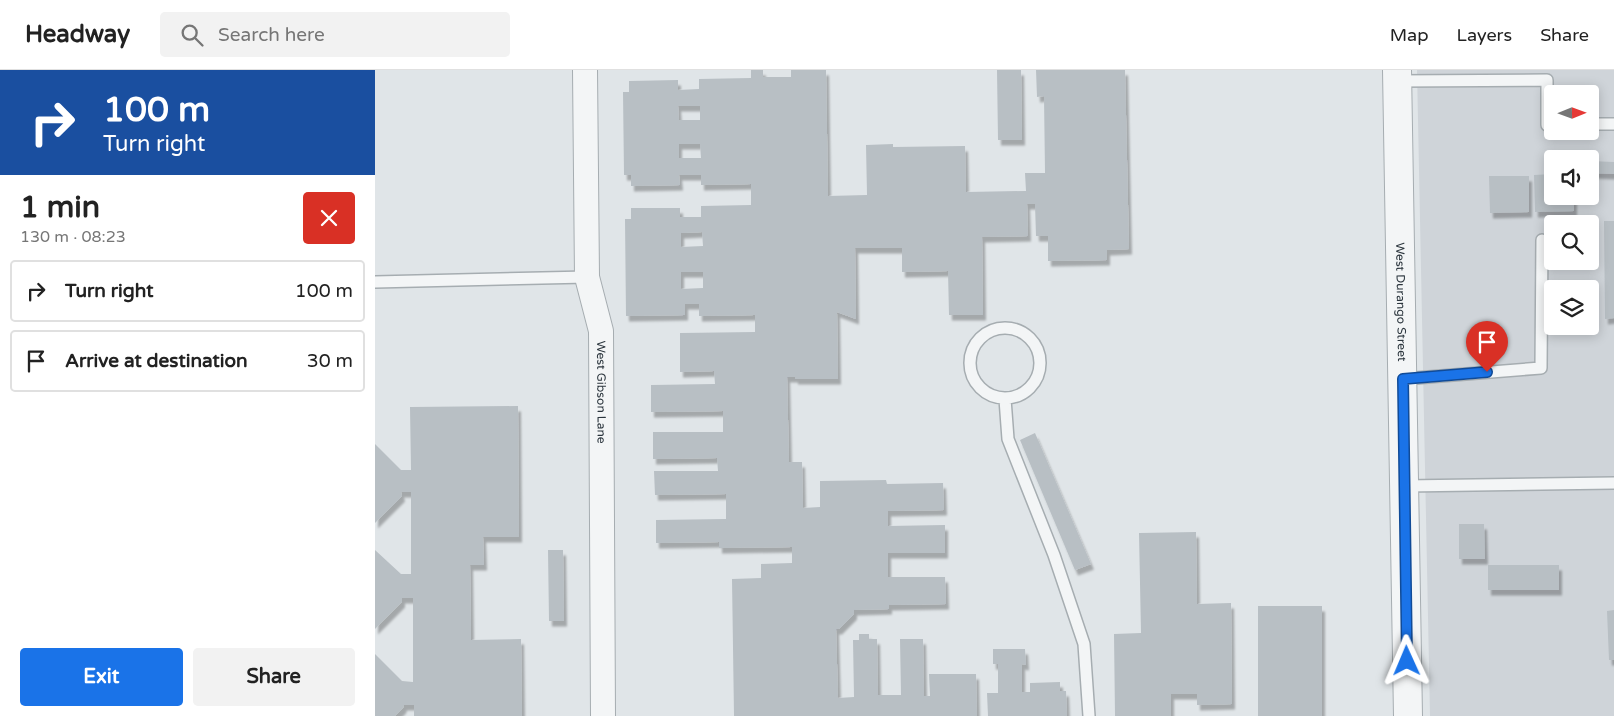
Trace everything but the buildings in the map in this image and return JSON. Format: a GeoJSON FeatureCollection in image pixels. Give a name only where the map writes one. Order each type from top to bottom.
{"type":"FeatureCollection","features":[{"type":"Feature","properties":{"kind":"street","name":"West Gibson Lane"},"geometry":{"type":"LineString","coordinates":[[585,70],[587,277],[601,331],[603,716]]}},
{"type":"Feature","properties":{"kind":"street","name":"West Durango Street"},"geometry":{"type":"LineString","coordinates":[[1397,75],[1408,716]]}},
{"type":"Feature","properties":{"kind":"lane"},"geometry":{"type":"LineString","coordinates":[[1397,75],[1547,80],[1547,85]]}},
{"type":"Feature","properties":{"kind":"lane"},"geometry":{"type":"LineString","coordinates":[[1599,124],[1614,124]]}},
{"type":"Feature","properties":{"kind":"lane"},"geometry":{"type":"LineString","coordinates":[[1403,379],[1541,368],[1542,240]]}},
{"type":"Feature","properties":{"kind":"lane"},"geometry":{"type":"LineString","coordinates":[[375,282],[587,277]]}},
{"type":"Feature","properties":{"kind":"lane"},"geometry":{"type":"LineString","coordinates":[[1006,328],[1018,331],[1028,337],[1036,347],[1039,358],[1039,371],[1035,382],[1027,391],[1005,399],[985,393],[971,375],[969,364],[973,348],[983,336],[994,330],[1006,328]]}},
{"type":"Feature","properties":{"kind":"lane"},"geometry":{"type":"LineString","coordinates":[[1005,399],[1008,439],[1054,555],[1084,644],[1089,716]]}},
{"type":"Feature","properties":{"kind":"lane"},"geometry":{"type":"LineString","coordinates":[[1405,486],[1614,482]]}},
{"type":"Feature","properties":{"kind":"shaded area"},"geometry":{"type":"Polygon","coordinates":[[[1417,70],[1614,70],[1614,716],[1430,716],[1417,70]]]}},
{"type":"Feature","properties":{"kind":"route"},"geometry":{"type":"LineString","coordinates":[[1407,661],[1403,379],[1487,372]]}}]}
